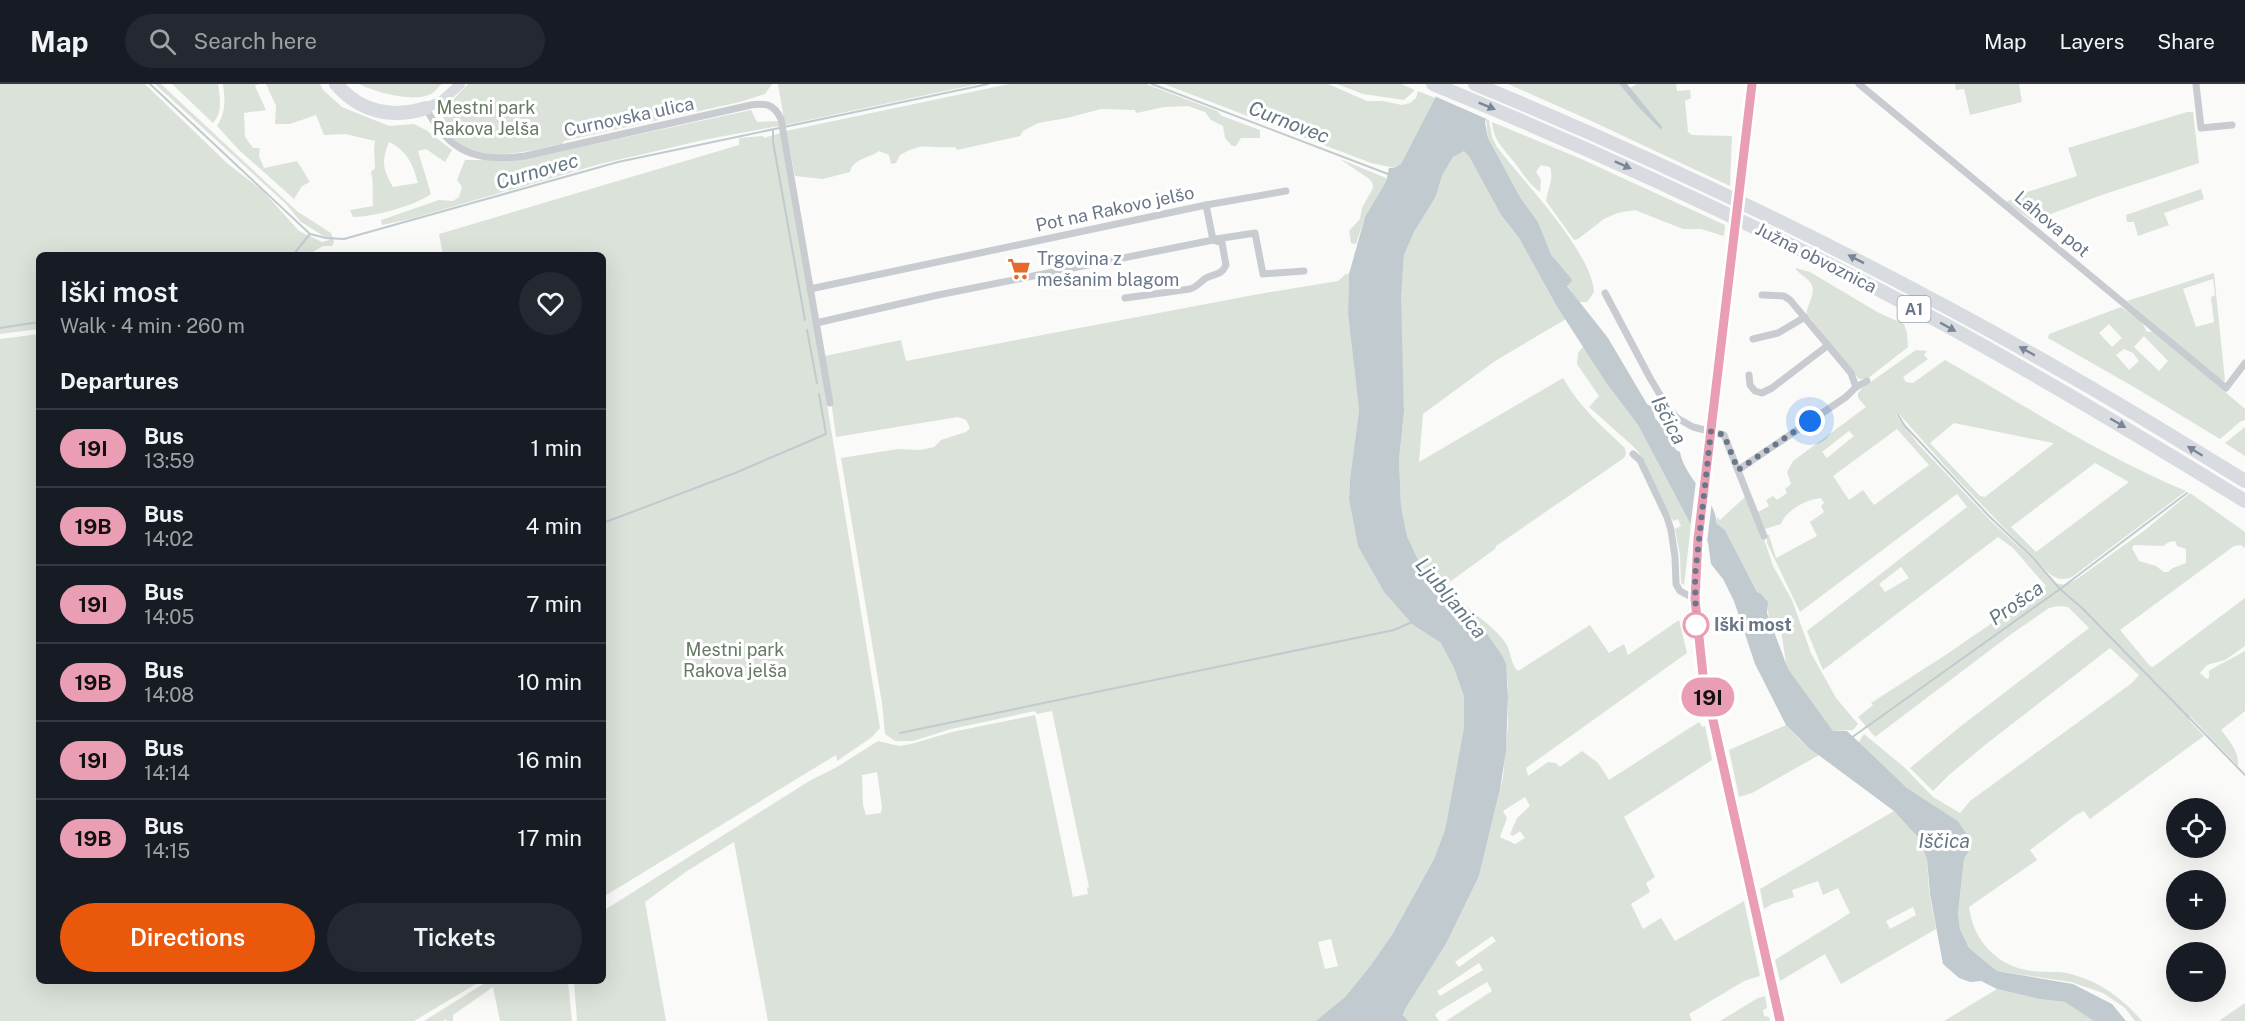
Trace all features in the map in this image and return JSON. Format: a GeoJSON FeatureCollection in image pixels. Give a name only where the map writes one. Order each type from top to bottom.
{"type":"FeatureCollection","features":[{"type":"Feature","properties":{"kind":"highway"},"geometry":{"type":"LineString","coordinates":[[336,84],[357,102],[380,112],[403,114],[426,108]]}},
{"type":"Feature","properties":{"kind":"highway","name":"Južna obvoznica"},"geometry":{"type":"LineString","coordinates":[[1433,84],[1570,142],[1753,226],[1943,324],[2127,428],[2245,501]]}},
{"type":"Feature","properties":{"kind":"highway","name":"Južna obvoznica"},"geometry":{"type":"LineString","coordinates":[[1475,84],[1574,126],[1828,245],[1954,311],[2094,389],[2245,481]]}},
{"type":"Feature","properties":{"kind":"main road"},"geometry":{"type":"LineString","coordinates":[[426,108],[443,100],[460,84]]}},
{"type":"Feature","properties":{"kind":"main road"},"geometry":{"type":"LineString","coordinates":[[1752,84],[1709,448],[1695,576],[1695,599],[1703,675],[1780,1021]]}},
{"type":"Feature","properties":{"kind":"street","name":"Lahova pot"},"geometry":{"type":"LineString","coordinates":[[1859,84],[2226,388],[2245,363]]}},
{"type":"Feature","properties":{"kind":"street"},"geometry":{"type":"LineString","coordinates":[[2196,84],[2202,128],[2232,125]]}},
{"type":"Feature","properties":{"kind":"street","name":"Curnovska ulica"},"geometry":{"type":"LineString","coordinates":[[426,108],[439,131],[458,147],[480,157],[500,159],[751,105],[771,105],[777,110],[781,119],[810,289]]}},
{"type":"Feature","properties":{"kind":"street"},"geometry":{"type":"LineString","coordinates":[[1206,206],[1286,191]]}},
{"type":"Feature","properties":{"kind":"street","name":"Pot na Rakovo jelšo"},"geometry":{"type":"LineString","coordinates":[[810,289],[1206,206],[1213,240],[1222,243],[1226,265],[1218,275],[1205,279],[1190,289],[1125,298]]}},
{"type":"Feature","properties":{"kind":"street"},"geometry":{"type":"LineString","coordinates":[[816,323],[938,295],[1255,233],[1263,274],[1304,271]]}},
{"type":"Feature","properties":{"kind":"street"},"geometry":{"type":"LineString","coordinates":[[810,289],[830,403]]}},
{"type":"Feature","properties":{"kind":"street"},"geometry":{"type":"LineString","coordinates":[[1605,293],[1665,403],[1677,418],[1693,427],[1724,435],[1764,536]]}},
{"type":"Feature","properties":{"kind":"street"},"geometry":{"type":"LineString","coordinates":[[1762,295],[1784,296],[1790,300],[1851,373],[1856,387]]}},
{"type":"Feature","properties":{"kind":"street"},"geometry":{"type":"LineString","coordinates":[[1753,339],[1778,333],[1805,317]]}},
{"type":"Feature","properties":{"kind":"street"},"geometry":{"type":"LineString","coordinates":[[1749,375],[1750,385],[1755,391],[1762,393],[1772,388],[1827,346]]}},
{"type":"Feature","properties":{"kind":"street"},"geometry":{"type":"LineString","coordinates":[[1738,470],[1856,387],[1868,381]]}},
{"type":"Feature","properties":{"kind":"street"},"geometry":{"type":"LineString","coordinates":[[1633,454],[1644,468],[1669,523],[1674,543],[1675,582],[1678,589],[1695,599]]}},
{"type":"Feature","properties":{"kind":"green space"},"geometry":{"type":"Polygon","coordinates":[[[0,84],[145,84],[228,164],[262,190],[299,231],[322,242],[330,240],[301,222],[286,204],[155,84],[161,84],[298,212],[331,233],[334,242],[332,246],[323,246],[313,252],[36,252],[36,329],[0,334],[0,84]]]}},
{"type":"Feature","properties":{"kind":"green space"},"geometry":{"type":"Polygon","coordinates":[[[172,84],[218,84],[220,110],[213,123],[172,84]]]}},
{"type":"Feature","properties":{"kind":"green space"},"geometry":{"type":"Polygon","coordinates":[[[223,84],[259,84],[255,86],[266,110],[244,113],[245,137],[253,148],[260,148],[259,156],[264,168],[297,161],[310,182],[302,186],[294,199],[239,150],[217,126],[224,106],[223,84]]]}},
{"type":"Feature","properties":{"kind":"green space"},"geometry":{"type":"Polygon","coordinates":[[[266,84],[320,84],[323,90],[342,107],[389,126],[414,124],[426,130],[452,150],[445,162],[426,149],[418,151],[431,194],[415,203],[394,210],[353,217],[350,210],[373,206],[371,172],[375,168],[375,141],[345,134],[324,135],[316,115],[290,124],[275,124],[276,106],[266,84]],[[389,142],[384,160],[385,170],[393,187],[418,183],[408,159],[389,142]]]}},
{"type":"Feature","properties":{"kind":"green space"},"geometry":{"type":"Polygon","coordinates":[[[359,84],[442,84],[431,94],[405,97],[384,93],[359,84]]]}},
{"type":"Feature","properties":{"kind":"green space","name":"Mestni park Rakova Jelša"},"geometry":{"type":"Polygon","coordinates":[[[468,84],[772,84],[765,94],[740,102],[564,141],[562,144],[510,154],[491,154],[474,152],[460,145],[449,133],[443,114],[468,84]]]}},
{"type":"Feature","properties":{"kind":"green space"},"geometry":{"type":"Polygon","coordinates":[[[778,84],[978,84],[785,125],[778,84]]]}},
{"type":"Feature","properties":{"kind":"green space"},"geometry":{"type":"Polygon","coordinates":[[[1009,84],[1146,84],[1260,130],[1260,138],[1241,138],[1236,146],[1232,146],[1225,138],[1223,126],[1211,120],[1205,112],[1188,106],[1165,107],[1136,113],[1135,110],[1101,109],[1038,123],[1023,131],[1020,136],[957,150],[955,147],[915,148],[900,155],[896,163],[891,164],[889,155],[879,151],[858,161],[850,172],[823,179],[795,176],[786,131],[1009,84]]]}},
{"type":"Feature","properties":{"kind":"green space"},"geometry":{"type":"Polygon","coordinates":[[[1164,84],[1328,84],[1367,101],[1383,101],[1402,105],[1416,98],[1418,91],[1435,98],[1401,164],[1394,168],[1371,163],[1164,84]]]}},
{"type":"Feature","properties":{"kind":"green space"},"geometry":{"type":"Polygon","coordinates":[[[1337,84],[1401,84],[1415,90],[1404,100],[1363,94],[1337,84]]]}},
{"type":"Feature","properties":{"kind":"green space"},"geometry":{"type":"Polygon","coordinates":[[[1508,84],[1619,84],[1661,130],[1630,88],[1637,84],[1676,84],[1677,91],[1690,90],[1691,98],[1685,101],[1688,132],[1692,135],[1732,136],[1730,186],[1587,119],[1508,84]]]}},
{"type":"Feature","properties":{"kind":"green space"},"geometry":{"type":"Polygon","coordinates":[[[1955,84],[2019,84],[2022,102],[1970,115],[1964,89],[1956,90],[1955,84]]]}},
{"type":"Feature","properties":{"kind":"green space"},"geometry":{"type":"Polygon","coordinates":[[[751,110],[757,122],[778,121],[779,126],[708,139],[600,164],[382,225],[381,220],[439,200],[453,201],[459,197],[462,187],[457,180],[465,160],[521,160],[751,110]]]}},
{"type":"Feature","properties":{"kind":"green space"},"geometry":{"type":"Polygon","coordinates":[[[2193,112],[2199,163],[2032,221],[2006,202],[2027,192],[2077,176],[2068,148],[2193,112]]]}},
{"type":"Feature","properties":{"kind":"green space"},"geometry":{"type":"Polygon","coordinates":[[[1486,119],[1489,120],[1492,137],[1497,147],[1554,217],[1582,257],[1594,292],[1587,302],[1579,302],[1567,285],[1571,278],[1550,255],[1538,222],[1520,197],[1488,138],[1486,119]]]}},
{"type":"Feature","properties":{"kind":"green space"},"geometry":{"type":"Polygon","coordinates":[[[1492,122],[1579,158],[1725,225],[1724,236],[1701,229],[1683,229],[1635,210],[1617,213],[1604,219],[1574,240],[1546,201],[1551,180],[1550,167],[1541,165],[1536,172],[1541,180],[1540,192],[1529,182],[1500,144],[1494,134],[1492,122]]]}},
{"type":"Feature","properties":{"kind":"green space","name":"Mestni park Rakova jelša"},"geometry":{"type":"Polygon","coordinates":[[[780,133],[808,288],[880,728],[872,737],[837,761],[836,755],[606,895],[606,252],[442,252],[439,234],[739,145],[739,138],[763,136],[764,138],[780,133]]]}},
{"type":"Feature","properties":{"kind":"green space"},"geometry":{"type":"Polygon","coordinates":[[[1464,151],[1469,155],[1501,215],[1519,238],[1566,319],[1495,361],[1423,414],[1419,462],[1563,378],[1584,408],[1625,448],[1626,454],[1624,458],[1496,546],[1447,584],[1467,607],[1502,638],[1518,671],[1590,625],[1609,653],[1624,644],[1628,655],[1679,620],[1687,653],[1526,768],[1528,776],[1548,762],[1556,763],[1560,767],[1582,751],[1598,763],[1609,780],[1699,722],[1702,727],[1705,726],[1712,760],[1624,817],[1655,877],[1646,883],[1650,892],[1631,904],[1643,929],[1661,918],[1675,941],[1744,901],[1760,976],[1744,981],[1689,1014],[1692,1021],[1446,1021],[1492,991],[1487,982],[1439,1011],[1435,1015],[1439,1021],[1408,1021],[1403,1017],[1407,1006],[1446,944],[1479,876],[1503,777],[1508,725],[1508,683],[1502,655],[1478,623],[1467,615],[1421,566],[1407,536],[1401,506],[1399,460],[1404,412],[1400,298],[1404,255],[1419,221],[1436,196],[1442,176],[1453,157],[1464,151]],[[1525,797],[1503,811],[1507,818],[1500,837],[1515,844],[1525,838],[1520,831],[1513,836],[1510,834],[1517,818],[1530,806],[1525,797]],[[1492,936],[1455,962],[1459,967],[1496,941],[1492,936]],[[1479,963],[1437,991],[1440,996],[1483,970],[1479,963]]]}},
{"type":"Feature","properties":{"kind":"green space"},"geometry":{"type":"Polygon","coordinates":[[[1340,159],[1386,178],[1387,182],[1365,217],[1356,244],[1351,243],[1349,231],[1360,219],[1362,208],[1373,188],[1372,182],[1340,159]]]}},
{"type":"Feature","properties":{"kind":"green space"},"geometry":{"type":"Polygon","coordinates":[[[2201,189],[2204,199],[2164,213],[2169,225],[2138,236],[2134,222],[2127,222],[2126,215],[2201,189]]]}},
{"type":"Feature","properties":{"kind":"green space"},"geometry":{"type":"Polygon","coordinates":[[[1795,268],[1810,272],[1879,313],[1904,324],[1908,347],[1867,379],[1859,379],[1807,314],[1812,285],[1795,268]]]}},
{"type":"Feature","properties":{"kind":"green space"},"geometry":{"type":"Polygon","coordinates":[[[2214,273],[2225,381],[2221,380],[2127,301],[2214,273]],[[2213,279],[2183,289],[2196,327],[2214,322],[2211,297],[2215,295],[2213,279]]]}},
{"type":"Feature","properties":{"kind":"green space"},"geometry":{"type":"Polygon","coordinates":[[[1349,274],[1348,314],[1359,410],[1349,500],[1358,545],[1384,592],[1413,625],[1441,643],[1454,668],[1464,697],[1464,727],[1445,830],[1434,859],[1393,933],[1345,997],[1317,1021],[768,1021],[734,842],[687,871],[645,902],[666,1021],[577,1021],[574,984],[606,984],[606,909],[811,780],[837,767],[878,741],[899,746],[952,732],[1035,715],[1073,897],[1088,894],[1087,888],[1089,887],[1052,711],[1037,714],[1035,711],[951,729],[913,741],[895,741],[885,734],[882,703],[841,458],[898,449],[920,450],[934,447],[941,440],[966,432],[970,428],[966,420],[958,417],[836,437],[825,356],[901,340],[906,361],[1338,281],[1349,274]],[[877,772],[862,775],[863,805],[866,815],[881,813],[877,772]],[[1331,939],[1318,942],[1325,969],[1338,966],[1331,939]]]}},
{"type":"Feature","properties":{"kind":"green space"},"geometry":{"type":"Polygon","coordinates":[[[2121,307],[2141,321],[2147,332],[2154,331],[2245,409],[2245,420],[2220,439],[2048,338],[2049,334],[2121,307]],[[2109,324],[2099,333],[2112,347],[2122,338],[2109,324]],[[2144,336],[2134,347],[2159,371],[2168,361],[2144,336]],[[2124,349],[2116,355],[2129,370],[2139,361],[2133,353],[2124,349]]]}},
{"type":"Feature","properties":{"kind":"green space"},"geometry":{"type":"Polygon","coordinates":[[[36,334],[36,984],[476,984],[414,1021],[0,1021],[0,339],[36,334]]]}},
{"type":"Feature","properties":{"kind":"green space"},"geometry":{"type":"Polygon","coordinates":[[[1584,346],[1607,384],[1638,425],[1691,525],[1684,585],[1681,583],[1680,555],[1675,529],[1681,526],[1678,519],[1673,521],[1642,457],[1589,407],[1599,396],[1577,364],[1578,353],[1584,346]]]}},
{"type":"Feature","properties":{"kind":"green space"},"geometry":{"type":"Polygon","coordinates":[[[1916,350],[1927,351],[1924,355],[1928,359],[1903,377],[1906,382],[1913,383],[1945,360],[2094,446],[2186,491],[2072,577],[2060,579],[2043,568],[1956,478],[1899,414],[1896,415],[1918,444],[2054,583],[2065,585],[2077,579],[2145,530],[2190,493],[2245,532],[2245,548],[2241,545],[2234,546],[2120,630],[2153,667],[2245,598],[2245,646],[2225,660],[2207,665],[2200,673],[2207,679],[2209,671],[2245,651],[2245,711],[2221,730],[2236,752],[2238,766],[2190,716],[2189,720],[2204,736],[2090,819],[2084,811],[2076,815],[2030,850],[2037,860],[1969,907],[1976,931],[1989,950],[1998,958],[2020,968],[2037,972],[2069,973],[2094,982],[2120,999],[2142,1021],[2135,1021],[2125,1008],[2103,993],[2071,982],[1997,971],[1969,948],[1960,929],[1958,913],[1964,859],[1969,851],[1968,836],[1958,821],[1907,788],[1858,743],[1864,734],[1904,767],[1933,797],[1960,813],[1970,801],[2132,683],[2139,675],[2110,648],[1985,745],[1933,791],[1910,768],[2089,628],[2068,607],[2049,608],[1875,737],[1858,717],[1873,705],[1871,703],[2046,586],[2013,548],[1998,537],[1823,670],[1807,631],[1967,507],[1957,494],[1800,612],[1767,543],[1767,535],[1769,535],[1776,558],[1817,536],[1810,522],[1824,512],[1821,506],[1824,503],[1821,498],[1804,503],[1787,514],[1781,524],[1765,529],[1758,512],[1769,506],[1766,500],[1773,496],[1777,500],[1787,493],[1785,489],[1791,484],[1787,472],[1793,461],[1866,407],[1858,398],[1858,393],[1916,350]],[[1954,423],[1930,443],[1980,496],[1985,497],[2053,443],[1954,423]],[[1897,429],[1833,476],[1849,500],[1863,490],[1874,505],[1929,465],[1897,429]],[[1849,431],[1822,452],[1827,458],[1854,436],[1849,431]],[[2095,463],[2011,527],[2036,552],[2129,482],[2095,463]],[[2175,541],[2163,546],[2134,545],[2132,548],[2139,561],[2156,566],[2164,572],[2186,563],[2186,549],[2177,546],[2175,541]],[[1901,567],[1879,584],[1885,592],[1909,578],[1901,567]]]}},
{"type":"Feature","properties":{"kind":"green space"},"geometry":{"type":"Polygon","coordinates":[[[2245,427],[2245,456],[2225,443],[2245,427]]]}},
{"type":"Feature","properties":{"kind":"green space"},"geometry":{"type":"Polygon","coordinates":[[[1745,497],[1761,530],[1773,566],[1792,600],[1811,653],[1836,698],[1858,724],[1853,730],[1833,731],[1787,669],[1779,618],[1769,618],[1766,599],[1757,592],[1725,530],[1716,523],[1717,517],[1720,520],[1745,497]]]}},
{"type":"Feature","properties":{"kind":"green space"},"geometry":{"type":"Polygon","coordinates":[[[1786,725],[1819,755],[1752,793],[1739,797],[1729,750],[1786,725]]]}},
{"type":"Feature","properties":{"kind":"green space"},"geometry":{"type":"Polygon","coordinates":[[[1894,811],[1915,831],[1927,859],[1929,891],[1936,929],[1841,984],[1825,954],[1780,981],[1775,960],[1850,913],[1838,888],[1823,895],[1818,881],[1792,890],[1794,897],[1764,909],[1760,889],[1894,811]],[[1913,907],[1886,921],[1890,929],[1916,915],[1913,907]]]}},
{"type":"Feature","properties":{"kind":"green space"},"geometry":{"type":"Polygon","coordinates":[[[483,984],[568,984],[572,1021],[500,1021],[493,987],[453,1015],[453,1021],[446,1019],[424,1021],[483,984]]]}},
{"type":"Feature","properties":{"kind":"green space"},"geometry":{"type":"Polygon","coordinates":[[[1997,989],[2039,999],[2065,1002],[2095,1021],[1944,1021],[1997,989]]]}},
{"type":"Feature","properties":{"kind":"green space"},"geometry":{"type":"Polygon","coordinates":[[[1765,996],[1767,1008],[1763,1010],[1764,1016],[1769,1017],[1770,1021],[1720,1021],[1758,998],[1765,996]]]}},
{"type":"Feature","properties":{"kind":"green space"},"geometry":{"type":"Polygon","coordinates":[[[2245,1003],[2245,1021],[2219,1021],[2245,1003]]]}},
{"type":"Feature","properties":{"kind":"water"},"geometry":{"type":"Polygon","coordinates":[[[1439,84],[1499,84],[1485,122],[1488,138],[1520,197],[1538,222],[1551,255],[1571,278],[1572,281],[1567,286],[1608,338],[1647,404],[1652,407],[1655,418],[1669,435],[1676,450],[1680,452],[1688,472],[1707,498],[1716,523],[1725,530],[1757,592],[1768,602],[1767,613],[1788,669],[1833,731],[1847,731],[1907,788],[1958,821],[1968,836],[1969,851],[1964,859],[1958,913],[1960,929],[1969,948],[1997,971],[2073,984],[2112,1004],[2126,1021],[2094,1021],[2065,1002],[2039,999],[1997,989],[1981,981],[1970,982],[1959,978],[1943,964],[1930,894],[1927,859],[1918,837],[1894,811],[1809,748],[1786,725],[1755,664],[1734,601],[1723,579],[1711,564],[1708,542],[1691,525],[1638,425],[1607,384],[1556,305],[1519,238],[1501,215],[1469,156],[1464,151],[1453,157],[1442,176],[1436,196],[1415,230],[1404,255],[1401,295],[1404,412],[1399,460],[1401,506],[1407,536],[1421,566],[1487,634],[1506,664],[1508,696],[1506,751],[1500,789],[1479,876],[1446,944],[1407,1006],[1403,1015],[1408,1021],[1316,1021],[1345,997],[1371,965],[1393,933],[1434,859],[1445,830],[1464,727],[1464,697],[1454,668],[1441,643],[1413,625],[1384,592],[1358,546],[1349,500],[1359,410],[1348,314],[1349,274],[1365,217],[1386,182],[1389,168],[1401,164],[1435,98],[1439,84]]]}},
{"type":"Feature","properties":{"kind":"water"},"geometry":{"type":"Polygon","coordinates":[[[1619,84],[1627,84],[1662,127],[1661,130],[1640,109],[1619,84]]]}},
{"type":"Feature","properties":{"kind":"pier"},"geometry":{"type":"Polygon","coordinates":[[[1436,84],[1502,84],[1489,120],[1432,95],[1436,84]]]}},
{"type":"Feature","properties":{"kind":"pier"},"geometry":{"type":"Polygon","coordinates":[[[1696,481],[1712,501],[1706,551],[1705,544],[1690,529],[1696,481]]]}},
{"type":"Feature","properties":{"kind":"waterway","name":"Curnovec"},"geometry":{"type":"LineString","coordinates":[[150,84],[310,234],[344,239],[618,162],[988,84]]}},
{"type":"Feature","properties":{"kind":"waterway","name":"Curnovec"},"geometry":{"type":"LineString","coordinates":[[1152,84],[1388,174]]}},
{"type":"Feature","properties":{"kind":"waterway"},"geometry":{"type":"LineString","coordinates":[[773,131],[773,142],[805,320]]}},
{"type":"Feature","properties":{"kind":"waterway"},"geometry":{"type":"LineString","coordinates":[[295,252],[310,234]]}},
{"type":"Feature","properties":{"kind":"waterway"},"geometry":{"type":"LineString","coordinates":[[0,328],[36,322]]}},
{"type":"Feature","properties":{"kind":"waterway"},"geometry":{"type":"LineString","coordinates":[[807,330],[817,383]]}},
{"type":"Feature","properties":{"kind":"waterway"},"geometry":{"type":"LineString","coordinates":[[606,522],[735,473],[826,434],[819,394]]}},
{"type":"Feature","properties":{"kind":"waterway"},"geometry":{"type":"LineString","coordinates":[[1898,415],[1905,426],[2060,589],[2187,493]]}},
{"type":"Feature","properties":{"kind":"waterway","name":"Prošca"},"geometry":{"type":"LineString","coordinates":[[1851,738],[2060,589],[2082,608],[2245,775]]}},
{"type":"Feature","properties":{"kind":"waterway"},"geometry":{"type":"LineString","coordinates":[[900,733],[1394,630],[1412,622]]}},
{"type":"Feature","properties":{"kind":"bus line","name":"19I"},"geometry":{"type":"LineString","coordinates":[[1752,84],[1698,539],[1695,599],[1697,637],[1703,675],[1780,1021]]}},
{"type":"Feature","properties":{"kind":"place","name":"Trgovina z mešanim blagom"},"geometry":{"type":"Point","coordinates":[1019,269]}},
{"type":"Feature","properties":{"kind":"place","name":"Iški most"},"geometry":{"type":"Point","coordinates":[1696,625]}},
{"type":"Feature","properties":{"kind":"route"},"geometry":{"type":"LineString","coordinates":[[1696,625],[1695,576],[1711,431],[1724,435],[1738,470],[1810,421]]}},
{"type":"Feature","properties":{"kind":"water label","name":"Iščica"},"geometry":{"type":"Point","coordinates":[1669,420]}},
{"type":"Feature","properties":{"kind":"water label","name":"Ljubljanica"},"geometry":{"type":"Point","coordinates":[1451,598]}},
{"type":"Feature","properties":{"kind":"water label","name":"Iščica"},"geometry":{"type":"Point","coordinates":[1944,841]}}]}
